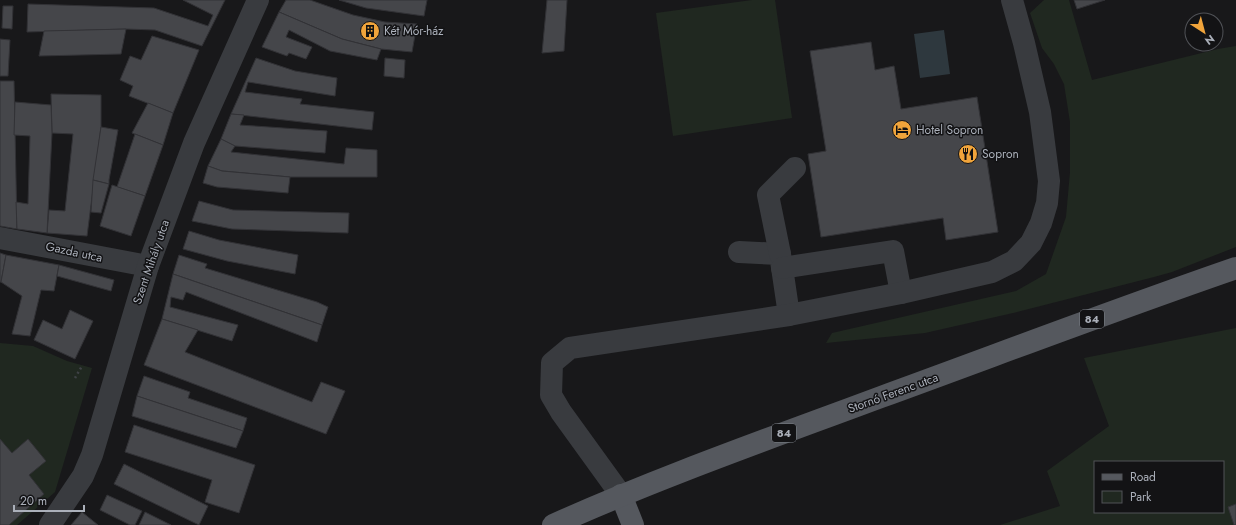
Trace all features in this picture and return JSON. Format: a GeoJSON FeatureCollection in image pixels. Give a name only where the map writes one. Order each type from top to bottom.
{"type":"FeatureCollection","features":[{"type":"Feature","properties":{"kind":"main road","name":"Stornó Ferenc utca"},"geometry":{"type":"LineString","coordinates":[[553,525],[621,495],[768,439],[1141,301],[1236,268]]}},
{"type":"Feature","properties":{"kind":"main road"},"geometry":{"type":"LineString","coordinates":[[621,495],[633,525]]}},
{"type":"Feature","properties":{"kind":"street","name":"Szent Mihály utca"},"geometry":{"type":"LineString","coordinates":[[50,525],[83,476],[92,455],[148,266],[194,142],[258,0]]}},
{"type":"Feature","properties":{"kind":"street"},"geometry":{"type":"LineString","coordinates":[[621,495],[561,412],[551,395],[552,363],[570,348],[789,315],[901,293],[992,272],[1014,261],[1031,243],[1041,223],[1047,203],[1048,181],[1040,112],[1012,0]]}},
{"type":"Feature","properties":{"kind":"street"},"geometry":{"type":"LineString","coordinates":[[789,315],[781,261],[768,194],[795,168]]}},
{"type":"Feature","properties":{"kind":"street","name":"Gazda utca"},"geometry":{"type":"LineString","coordinates":[[0,238],[148,266]]}},
{"type":"Feature","properties":{"kind":"street"},"geometry":{"type":"LineString","coordinates":[[739,252],[781,261],[893,251],[901,293]]}},
{"type":"Feature","properties":{"kind":"path"},"geometry":{"type":"LineString","coordinates":[[74,378],[82,366]]}},
{"type":"Feature","properties":{"kind":"green space"},"geometry":{"type":"Polygon","coordinates":[[[752,0],[775,0],[792,118],[673,136],[656,13],[752,0]]]}},
{"type":"Feature","properties":{"kind":"green space"},"geometry":{"type":"Polygon","coordinates":[[[1044,0],[1069,0],[1092,80],[1206,52],[1224,52],[1224,48],[1236,46],[1236,247],[1172,272],[1013,313],[925,333],[826,343],[832,333],[1016,291],[1046,274],[1066,217],[1070,172],[1070,122],[1064,84],[1054,64],[1042,48],[1030,13],[1044,0]]]}},
{"type":"Feature","properties":{"kind":"green space"},"geometry":{"type":"Polygon","coordinates":[[[1236,328],[1236,525],[1000,525],[1060,506],[1047,471],[1109,426],[1084,358],[1236,328]]]}},
{"type":"Feature","properties":{"kind":"green space"},"geometry":{"type":"Polygon","coordinates":[[[0,343],[33,346],[67,361],[92,368],[55,492],[17,525],[9,525],[44,494],[29,475],[45,461],[28,439],[12,453],[0,439],[0,343]]]}},
{"type":"Feature","properties":{"kind":"shaded area"},"geometry":{"type":"Polygon","coordinates":[[[944,30],[950,74],[920,78],[914,34],[944,30]]]}},
{"type":"Feature","properties":{"kind":"building"},"geometry":{"type":"Polygon","coordinates":[[[183,0],[225,0],[202,46],[155,30],[126,29],[27,32],[28,4],[154,8],[208,26],[213,15],[183,0]]]}},
{"type":"Feature","properties":{"kind":"building","name":"Két Mór-ház"},"geometry":{"type":"Polygon","coordinates":[[[286,0],[310,0],[353,15],[385,22],[417,24],[412,52],[381,49],[342,39],[279,12],[286,0]]]}},
{"type":"Feature","properties":{"kind":"building","name":"Két Mór-ház"},"geometry":{"type":"Polygon","coordinates":[[[339,0],[427,0],[424,16],[366,8],[339,0]]]}},
{"type":"Feature","properties":{"kind":"building"},"geometry":{"type":"Polygon","coordinates":[[[547,0],[567,0],[564,51],[542,53],[547,0]]]}},
{"type":"Feature","properties":{"kind":"building"},"geometry":{"type":"Polygon","coordinates":[[[1074,0],[1105,0],[1077,9],[1074,0]]]}},
{"type":"Feature","properties":{"kind":"building"},"geometry":{"type":"Polygon","coordinates":[[[3,6],[13,6],[12,29],[2,28],[3,6]]]}},
{"type":"Feature","properties":{"kind":"building"},"geometry":{"type":"Polygon","coordinates":[[[279,12],[342,39],[381,49],[377,60],[330,51],[289,30],[286,37],[312,47],[306,59],[289,53],[287,56],[262,47],[279,12]]]}},
{"type":"Feature","properties":{"kind":"building"},"geometry":{"type":"Polygon","coordinates":[[[126,29],[121,54],[39,56],[44,31],[126,29]]]}},
{"type":"Feature","properties":{"kind":"building"},"geometry":{"type":"Polygon","coordinates":[[[152,36],[199,50],[173,113],[129,96],[133,86],[120,80],[130,56],[141,60],[152,36]]]}},
{"type":"Feature","properties":{"kind":"building"},"geometry":{"type":"Polygon","coordinates":[[[0,39],[10,40],[8,76],[0,76],[0,39]]]}},
{"type":"Feature","properties":{"kind":"building","name":"Hotel Sopron"},"geometry":{"type":"Polygon","coordinates":[[[871,42],[875,70],[894,66],[901,109],[977,97],[998,232],[946,240],[943,218],[821,237],[808,154],[826,151],[810,51],[871,42]]]}},
{"type":"Feature","properties":{"kind":"building"},"geometry":{"type":"Polygon","coordinates":[[[256,58],[295,71],[337,78],[335,96],[248,82],[245,92],[302,99],[300,104],[374,112],[372,130],[231,114],[256,58]]]}},
{"type":"Feature","properties":{"kind":"building"},"geometry":{"type":"Polygon","coordinates":[[[385,58],[405,60],[404,78],[384,76],[385,58]]]}},
{"type":"Feature","properties":{"kind":"building"},"geometry":{"type":"Polygon","coordinates":[[[0,81],[14,81],[17,229],[0,226],[0,81]]]}},
{"type":"Feature","properties":{"kind":"building"},"geometry":{"type":"Polygon","coordinates":[[[51,94],[101,95],[101,127],[87,236],[47,233],[49,210],[65,211],[73,134],[52,133],[51,94]]]}},
{"type":"Feature","properties":{"kind":"building"},"geometry":{"type":"Polygon","coordinates":[[[15,102],[51,105],[52,133],[47,233],[17,229],[16,202],[28,204],[30,136],[14,135],[15,102]]]}},
{"type":"Feature","properties":{"kind":"building"},"geometry":{"type":"Polygon","coordinates":[[[148,103],[173,113],[163,145],[132,133],[148,103]]]}},
{"type":"Feature","properties":{"kind":"building"},"geometry":{"type":"Polygon","coordinates":[[[231,114],[244,115],[240,125],[327,131],[325,153],[235,146],[221,139],[231,114]]]}},
{"type":"Feature","properties":{"kind":"building"},"geometry":{"type":"Polygon","coordinates":[[[101,127],[118,130],[109,184],[93,180],[101,127]]]}},
{"type":"Feature","properties":{"kind":"building"},"geometry":{"type":"Polygon","coordinates":[[[135,134],[163,145],[145,196],[117,187],[135,134]]]}},
{"type":"Feature","properties":{"kind":"building"},"geometry":{"type":"Polygon","coordinates":[[[221,139],[235,146],[231,152],[344,164],[346,148],[377,150],[377,177],[290,177],[222,171],[208,166],[221,139]]]}},
{"type":"Feature","properties":{"kind":"building"},"geometry":{"type":"Polygon","coordinates":[[[208,166],[222,171],[290,177],[288,193],[217,187],[203,183],[208,166]]]}},
{"type":"Feature","properties":{"kind":"building"},"geometry":{"type":"Polygon","coordinates":[[[93,180],[109,184],[101,213],[91,212],[93,180]]]}},
{"type":"Feature","properties":{"kind":"building"},"geometry":{"type":"Polygon","coordinates":[[[112,185],[145,196],[131,236],[100,226],[112,185]]]}},
{"type":"Feature","properties":{"kind":"building"},"geometry":{"type":"Polygon","coordinates":[[[199,201],[233,210],[349,213],[348,233],[232,229],[192,221],[199,201]]]}},
{"type":"Feature","properties":{"kind":"building"},"geometry":{"type":"Polygon","coordinates":[[[189,231],[219,240],[298,255],[295,274],[227,261],[183,249],[189,231]]]}},
{"type":"Feature","properties":{"kind":"building"},"geometry":{"type":"Polygon","coordinates":[[[0,253],[6,255],[1,282],[0,282],[0,253]]]}},
{"type":"Feature","properties":{"kind":"building"},"geometry":{"type":"Polygon","coordinates":[[[6,255],[59,265],[54,291],[41,290],[30,336],[12,334],[22,296],[1,282],[6,255]]]}},
{"type":"Feature","properties":{"kind":"building"},"geometry":{"type":"Polygon","coordinates":[[[179,255],[207,264],[205,268],[317,302],[328,307],[322,325],[173,274],[179,255]]]}},
{"type":"Feature","properties":{"kind":"building"},"geometry":{"type":"Polygon","coordinates":[[[59,265],[114,280],[111,291],[57,276],[59,265]]]}},
{"type":"Feature","properties":{"kind":"building"},"geometry":{"type":"Polygon","coordinates":[[[173,274],[322,325],[317,342],[186,292],[183,300],[171,297],[170,307],[238,325],[232,341],[162,319],[173,274]]]}},
{"type":"Feature","properties":{"kind":"building"},"geometry":{"type":"Polygon","coordinates":[[[70,310],[93,321],[75,359],[34,340],[43,320],[62,329],[70,310]]]}},
{"type":"Feature","properties":{"kind":"building"},"geometry":{"type":"Polygon","coordinates":[[[162,319],[198,330],[185,352],[312,402],[321,382],[345,391],[326,434],[144,365],[162,319]]]}},
{"type":"Feature","properties":{"kind":"building"},"geometry":{"type":"Polygon","coordinates":[[[144,376],[190,392],[188,398],[247,418],[243,431],[137,396],[144,376]]]}},
{"type":"Feature","properties":{"kind":"building"},"geometry":{"type":"Polygon","coordinates":[[[137,396],[243,431],[236,448],[132,416],[137,396]]]}},
{"type":"Feature","properties":{"kind":"building"},"geometry":{"type":"Polygon","coordinates":[[[134,425],[255,465],[239,513],[205,502],[212,480],[125,452],[134,425]]]}},
{"type":"Feature","properties":{"kind":"building"},"geometry":{"type":"Polygon","coordinates":[[[0,439],[12,453],[28,439],[46,461],[29,475],[44,494],[9,525],[0,525],[0,439]]]}},
{"type":"Feature","properties":{"kind":"building"},"geometry":{"type":"Polygon","coordinates":[[[124,464],[208,506],[199,525],[114,484],[124,464]]]}},
{"type":"Feature","properties":{"kind":"building"},"geometry":{"type":"Polygon","coordinates":[[[107,495],[142,511],[135,525],[130,525],[100,510],[107,495]]]}},
{"type":"Feature","properties":{"kind":"building"},"geometry":{"type":"Polygon","coordinates":[[[1236,504],[1236,525],[1234,525],[1228,507],[1236,504]]]}},
{"type":"Feature","properties":{"kind":"building"},"geometry":{"type":"Polygon","coordinates":[[[82,512],[98,525],[71,525],[82,512]]]}},
{"type":"Feature","properties":{"kind":"building"},"geometry":{"type":"Polygon","coordinates":[[[145,512],[171,525],[139,525],[145,512]]]}},
{"type":"Feature","properties":{"kind":"place","name":"Két Mór-ház"},"geometry":{"type":"Point","coordinates":[370,31]}},
{"type":"Feature","properties":{"kind":"place","name":"Hotel Sopron"},"geometry":{"type":"Point","coordinates":[902,130]}},
{"type":"Feature","properties":{"kind":"place","name":"Sopron"},"geometry":{"type":"Point","coordinates":[968,154]}}]}
